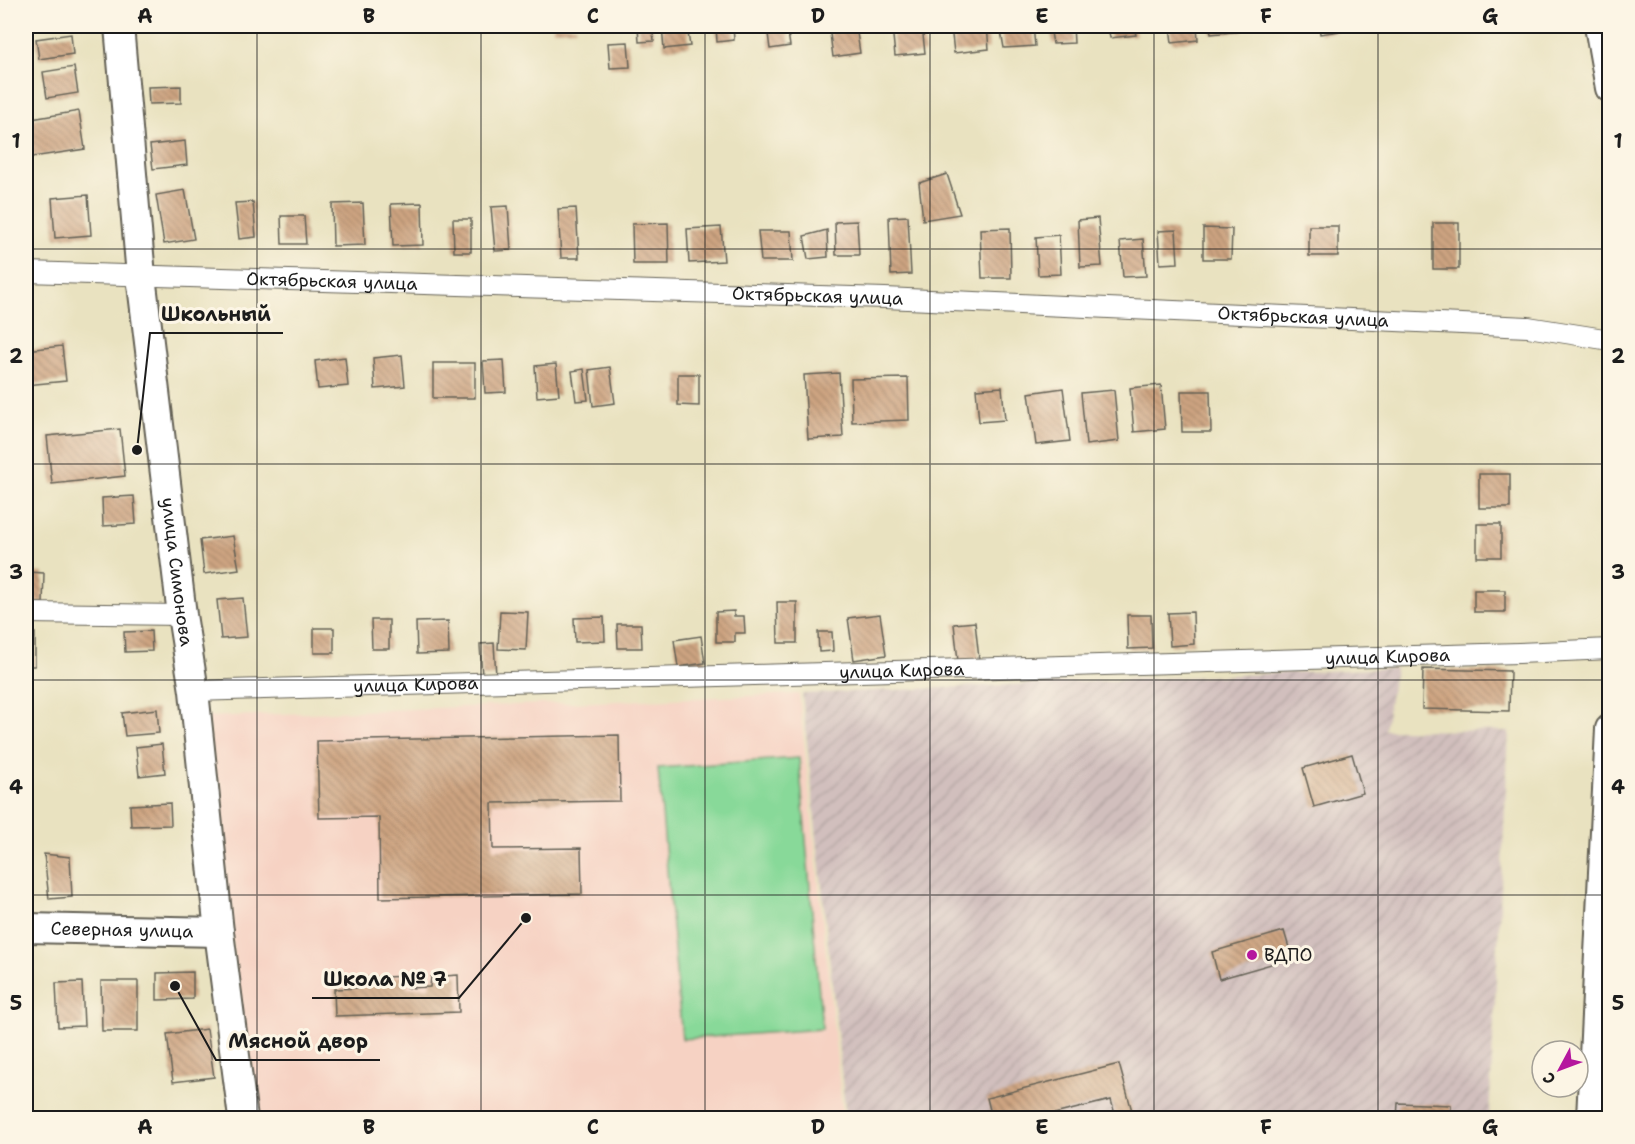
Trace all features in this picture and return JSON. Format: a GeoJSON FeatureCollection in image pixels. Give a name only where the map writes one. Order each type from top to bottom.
{"type":"FeatureCollection","features":[{"type":"Feature","properties":{"kind":"street","name":"улица Симонова"},"geometry":{"type":"LineString","coordinates":[[119,26],[141,276],[182,615],[194,691],[219,932],[243,1119]]}},
{"type":"Feature","properties":{"kind":"street"},"geometry":{"type":"LineString","coordinates":[[1599,26],[1610,88]]}},
{"type":"Feature","properties":{"kind":"street","name":"Октябрьская улица"},"geometry":{"type":"LineString","coordinates":[[26,272],[897,298],[1528,327],[1610,340]]}},
{"type":"Feature","properties":{"kind":"street"},"geometry":{"type":"LineString","coordinates":[[26,613],[182,615]]}},
{"type":"Feature","properties":{"kind":"street","name":"улица Кирова"},"geometry":{"type":"LineString","coordinates":[[194,691],[1610,649]]}},
{"type":"Feature","properties":{"kind":"street"},"geometry":{"type":"LineString","coordinates":[[1591,1119],[1610,729]]}},
{"type":"Feature","properties":{"kind":"street","name":"Северная улица"},"geometry":{"type":"LineString","coordinates":[[26,928],[219,932]]}},
{"type":"Feature","properties":{"kind":"shaded area"},"geometry":{"type":"Polygon","coordinates":[[[1395,668],[1385,730],[1509,731],[1489,1118],[846,1118],[802,694],[1395,668]]]}},
{"type":"Feature","properties":{"kind":"shaded area"},"geometry":{"type":"Polygon","coordinates":[[[799,694],[843,1118],[252,1118],[208,717],[799,694]]]}},
{"type":"Feature","properties":{"kind":"green space"},"geometry":{"type":"Polygon","coordinates":[[[799,758],[822,1029],[682,1039],[658,768],[799,758]]]}},
{"type":"Feature","properties":{"kind":"building"},"geometry":{"type":"Polygon","coordinates":[[[553,26],[576,26],[576,29],[553,30],[553,26]]]}},
{"type":"Feature","properties":{"kind":"building"},"geometry":{"type":"Polygon","coordinates":[[[638,26],[652,26],[654,41],[639,42],[638,26]]]}},
{"type":"Feature","properties":{"kind":"building"},"geometry":{"type":"Polygon","coordinates":[[[662,26],[687,26],[690,46],[664,49],[662,26]]]}},
{"type":"Feature","properties":{"kind":"building"},"geometry":{"type":"Polygon","coordinates":[[[716,26],[733,26],[734,40],[717,42],[716,26]]]}},
{"type":"Feature","properties":{"kind":"building"},"geometry":{"type":"Polygon","coordinates":[[[767,26],[787,26],[790,46],[770,49],[767,26]]]}},
{"type":"Feature","properties":{"kind":"building"},"geometry":{"type":"Polygon","coordinates":[[[829,26],[856,26],[860,53],[833,57],[829,26]]]}},
{"type":"Feature","properties":{"kind":"building"},"geometry":{"type":"Polygon","coordinates":[[[892,26],[922,26],[925,53],[895,56],[892,26]]]}},
{"type":"Feature","properties":{"kind":"building"},"geometry":{"type":"Polygon","coordinates":[[[951,26],[987,26],[989,49],[954,53],[951,26]]]}},
{"type":"Feature","properties":{"kind":"building"},"geometry":{"type":"Polygon","coordinates":[[[1000,26],[1033,26],[1035,46],[1004,48],[1000,26]]]}},
{"type":"Feature","properties":{"kind":"building"},"geometry":{"type":"Polygon","coordinates":[[[1050,26],[1073,26],[1074,43],[1053,44],[1050,26]]]}},
{"type":"Feature","properties":{"kind":"building"},"geometry":{"type":"Polygon","coordinates":[[[1108,26],[1134,26],[1136,35],[1110,38],[1108,26]]]}},
{"type":"Feature","properties":{"kind":"building"},"geometry":{"type":"Polygon","coordinates":[[[1170,26],[1197,26],[1198,40],[1172,43],[1170,26]]]}},
{"type":"Feature","properties":{"kind":"building"},"geometry":{"type":"Polygon","coordinates":[[[1210,26],[1242,26],[1242,31],[1211,34],[1210,26]]]}},
{"type":"Feature","properties":{"kind":"building"},"geometry":{"type":"Polygon","coordinates":[[[1319,26],[1346,26],[1347,30],[1320,34],[1319,26]]]}},
{"type":"Feature","properties":{"kind":"building"},"geometry":{"type":"Polygon","coordinates":[[[1418,26],[1447,26],[1447,28],[1419,31],[1418,26]]]}},
{"type":"Feature","properties":{"kind":"building"},"geometry":{"type":"Polygon","coordinates":[[[71,34],[73,54],[39,59],[36,39],[71,34]]]}},
{"type":"Feature","properties":{"kind":"building"},"geometry":{"type":"Polygon","coordinates":[[[628,42],[630,67],[610,68],[608,43],[628,42]]]}},
{"type":"Feature","properties":{"kind":"building"},"geometry":{"type":"Polygon","coordinates":[[[74,67],[78,93],[47,98],[43,72],[74,67]]]}},
{"type":"Feature","properties":{"kind":"building"},"geometry":{"type":"Polygon","coordinates":[[[181,86],[181,103],[149,104],[148,87],[181,86]]]}},
{"type":"Feature","properties":{"kind":"building"},"geometry":{"type":"Polygon","coordinates":[[[79,111],[85,149],[26,158],[26,120],[79,111]]]}},
{"type":"Feature","properties":{"kind":"building"},"geometry":{"type":"Polygon","coordinates":[[[185,141],[187,165],[153,169],[150,145],[185,141]]]}},
{"type":"Feature","properties":{"kind":"building"},"geometry":{"type":"Polygon","coordinates":[[[947,174],[960,214],[923,220],[919,183],[947,174]]]}},
{"type":"Feature","properties":{"kind":"building"},"geometry":{"type":"Polygon","coordinates":[[[185,190],[194,239],[164,244],[156,195],[185,190]]]}},
{"type":"Feature","properties":{"kind":"building"},"geometry":{"type":"Polygon","coordinates":[[[88,195],[91,235],[55,238],[52,198],[88,195]]]}},
{"type":"Feature","properties":{"kind":"building"},"geometry":{"type":"Polygon","coordinates":[[[253,202],[256,237],[239,239],[235,203],[253,202]]]}},
{"type":"Feature","properties":{"kind":"building"},"geometry":{"type":"Polygon","coordinates":[[[363,203],[365,245],[333,246],[332,204],[363,203]]]}},
{"type":"Feature","properties":{"kind":"building"},"geometry":{"type":"Polygon","coordinates":[[[422,203],[423,245],[393,246],[391,204],[422,203]]]}},
{"type":"Feature","properties":{"kind":"building"},"geometry":{"type":"Polygon","coordinates":[[[508,206],[511,250],[495,251],[491,207],[508,206]]]}},
{"type":"Feature","properties":{"kind":"building"},"geometry":{"type":"Polygon","coordinates":[[[576,208],[579,258],[561,258],[558,209],[576,208]]]}},
{"type":"Feature","properties":{"kind":"building"},"geometry":{"type":"Polygon","coordinates":[[[281,216],[304,216],[306,244],[282,244],[281,216]]]}},
{"type":"Feature","properties":{"kind":"building"},"geometry":{"type":"Polygon","coordinates":[[[908,216],[911,274],[891,275],[889,217],[908,216]]]}},
{"type":"Feature","properties":{"kind":"building"},"geometry":{"type":"Polygon","coordinates":[[[1098,218],[1102,266],[1080,267],[1078,220],[1098,218]]]}},
{"type":"Feature","properties":{"kind":"building"},"geometry":{"type":"Polygon","coordinates":[[[453,219],[471,219],[471,252],[454,252],[453,219]]]}},
{"type":"Feature","properties":{"kind":"building"},"geometry":{"type":"Polygon","coordinates":[[[857,221],[859,255],[836,255],[835,222],[857,221]]]}},
{"type":"Feature","properties":{"kind":"building"},"geometry":{"type":"Polygon","coordinates":[[[668,223],[669,264],[633,264],[632,224],[668,223]]]}},
{"type":"Feature","properties":{"kind":"building"},"geometry":{"type":"Polygon","coordinates":[[[1433,223],[1459,223],[1459,269],[1433,269],[1433,223]]]}},
{"type":"Feature","properties":{"kind":"building"},"geometry":{"type":"Polygon","coordinates":[[[1309,226],[1338,226],[1338,256],[1309,256],[1309,226]]]}},
{"type":"Feature","properties":{"kind":"building"},"geometry":{"type":"Polygon","coordinates":[[[721,227],[724,261],[689,263],[687,229],[721,227]]]}},
{"type":"Feature","properties":{"kind":"building"},"geometry":{"type":"Polygon","coordinates":[[[1010,228],[1011,278],[982,278],[980,229],[1010,228]]]}},
{"type":"Feature","properties":{"kind":"building"},"geometry":{"type":"Polygon","coordinates":[[[1203,228],[1232,229],[1231,259],[1203,259],[1203,228]]]}},
{"type":"Feature","properties":{"kind":"building"},"geometry":{"type":"Polygon","coordinates":[[[827,230],[828,257],[808,259],[804,236],[827,230]]]}},
{"type":"Feature","properties":{"kind":"building"},"geometry":{"type":"Polygon","coordinates":[[[1176,230],[1178,263],[1160,264],[1158,231],[1176,230]]]}},
{"type":"Feature","properties":{"kind":"building"},"geometry":{"type":"Polygon","coordinates":[[[758,231],[791,231],[793,261],[761,261],[758,231]]]}},
{"type":"Feature","properties":{"kind":"building"},"geometry":{"type":"Polygon","coordinates":[[[1059,235],[1061,274],[1038,275],[1036,237],[1059,235]]]}},
{"type":"Feature","properties":{"kind":"building"},"geometry":{"type":"Polygon","coordinates":[[[1143,239],[1146,276],[1123,277],[1120,241],[1143,239]]]}},
{"type":"Feature","properties":{"kind":"building"},"geometry":{"type":"Polygon","coordinates":[[[62,346],[66,381],[26,385],[26,350],[62,346]]]}},
{"type":"Feature","properties":{"kind":"building"},"geometry":{"type":"Polygon","coordinates":[[[402,355],[405,386],[375,389],[373,358],[402,355]]]}},
{"type":"Feature","properties":{"kind":"building"},"geometry":{"type":"Polygon","coordinates":[[[345,357],[348,386],[318,389],[315,361],[345,357]]]}},
{"type":"Feature","properties":{"kind":"building"},"geometry":{"type":"Polygon","coordinates":[[[504,360],[506,392],[485,393],[483,361],[504,360]]]}},
{"type":"Feature","properties":{"kind":"building"},"geometry":{"type":"Polygon","coordinates":[[[433,363],[475,363],[475,398],[433,398],[433,363]]]}},
{"type":"Feature","properties":{"kind":"building"},"geometry":{"type":"Polygon","coordinates":[[[556,364],[559,395],[537,397],[535,366],[556,364]]]}},
{"type":"Feature","properties":{"kind":"building"},"geometry":{"type":"Polygon","coordinates":[[[610,367],[615,403],[593,406],[589,370],[610,367]]]}},
{"type":"Feature","properties":{"kind":"building"},"geometry":{"type":"Polygon","coordinates":[[[584,369],[588,400],[576,401],[572,371],[584,369]]]}},
{"type":"Feature","properties":{"kind":"building"},"geometry":{"type":"Polygon","coordinates":[[[839,373],[843,437],[808,439],[804,375],[839,373]]]}},
{"type":"Feature","properties":{"kind":"building"},"geometry":{"type":"Polygon","coordinates":[[[678,374],[699,374],[699,406],[678,405],[678,374]]]}},
{"type":"Feature","properties":{"kind":"building"},"geometry":{"type":"Polygon","coordinates":[[[908,378],[909,420],[852,422],[851,379],[908,378]]]}},
{"type":"Feature","properties":{"kind":"building"},"geometry":{"type":"Polygon","coordinates":[[[1161,385],[1165,429],[1134,432],[1130,388],[1161,385]]]}},
{"type":"Feature","properties":{"kind":"building"},"geometry":{"type":"Polygon","coordinates":[[[1002,387],[1005,420],[979,422],[976,389],[1002,387]]]}},
{"type":"Feature","properties":{"kind":"building"},"geometry":{"type":"Polygon","coordinates":[[[1063,388],[1070,441],[1036,445],[1029,393],[1063,388]]]}},
{"type":"Feature","properties":{"kind":"building"},"geometry":{"type":"Polygon","coordinates":[[[1114,390],[1119,441],[1086,445],[1081,393],[1114,390]]]}},
{"type":"Feature","properties":{"kind":"building"},"geometry":{"type":"Polygon","coordinates":[[[1181,391],[1210,391],[1211,432],[1182,432],[1181,391]]]}},
{"type":"Feature","properties":{"kind":"building"},"geometry":{"type":"Polygon","coordinates":[[[120,429],[125,476],[52,484],[47,436],[120,429]]]}},
{"type":"Feature","properties":{"kind":"building"},"geometry":{"type":"Polygon","coordinates":[[[1479,474],[1510,474],[1510,508],[1479,508],[1479,474]]]}},
{"type":"Feature","properties":{"kind":"building"},"geometry":{"type":"Polygon","coordinates":[[[134,496],[136,524],[103,526],[102,498],[134,496]]]}},
{"type":"Feature","properties":{"kind":"building"},"geometry":{"type":"Polygon","coordinates":[[[1477,524],[1501,524],[1501,557],[1477,557],[1477,524]]]}},
{"type":"Feature","properties":{"kind":"building"},"geometry":{"type":"Polygon","coordinates":[[[233,536],[239,569],[204,574],[200,540],[233,536]]]}},
{"type":"Feature","properties":{"kind":"building"},"geometry":{"type":"Polygon","coordinates":[[[27,572],[44,573],[43,603],[27,603],[27,572]]]}},
{"type":"Feature","properties":{"kind":"building"},"geometry":{"type":"Polygon","coordinates":[[[1474,590],[1505,590],[1505,612],[1474,612],[1474,590]]]}},
{"type":"Feature","properties":{"kind":"building"},"geometry":{"type":"Polygon","coordinates":[[[243,598],[247,637],[221,639],[217,600],[243,598]]]}},
{"type":"Feature","properties":{"kind":"building"},"geometry":{"type":"Polygon","coordinates":[[[777,602],[797,602],[797,643],[778,643],[777,602]]]}},
{"type":"Feature","properties":{"kind":"building"},"geometry":{"type":"Polygon","coordinates":[[[500,611],[528,612],[526,650],[498,649],[500,611]]]}},
{"type":"Feature","properties":{"kind":"building"},"geometry":{"type":"Polygon","coordinates":[[[734,611],[734,616],[744,616],[745,633],[735,633],[735,642],[716,642],[716,612],[734,611]]]}},
{"type":"Feature","properties":{"kind":"building"},"geometry":{"type":"Polygon","coordinates":[[[1193,612],[1194,644],[1170,646],[1168,613],[1193,612]]]}},
{"type":"Feature","properties":{"kind":"building"},"geometry":{"type":"Polygon","coordinates":[[[880,614],[886,655],[854,660],[848,618],[880,614]]]}},
{"type":"Feature","properties":{"kind":"building"},"geometry":{"type":"Polygon","coordinates":[[[1127,615],[1151,615],[1152,648],[1128,649],[1127,615]]]}},
{"type":"Feature","properties":{"kind":"building"},"geometry":{"type":"Polygon","coordinates":[[[604,617],[605,641],[575,642],[574,618],[604,617]]]}},
{"type":"Feature","properties":{"kind":"building"},"geometry":{"type":"Polygon","coordinates":[[[371,620],[389,620],[389,649],[372,649],[371,620]]]}},
{"type":"Feature","properties":{"kind":"building"},"geometry":{"type":"Polygon","coordinates":[[[448,621],[449,653],[417,654],[416,622],[448,621]]]}},
{"type":"Feature","properties":{"kind":"building"},"geometry":{"type":"Polygon","coordinates":[[[975,622],[979,659],[958,661],[954,624],[975,622]]]}},
{"type":"Feature","properties":{"kind":"building"},"geometry":{"type":"Polygon","coordinates":[[[617,624],[641,624],[642,648],[618,648],[617,624]]]}},
{"type":"Feature","properties":{"kind":"building"},"geometry":{"type":"Polygon","coordinates":[[[314,628],[334,628],[334,653],[314,653],[314,628]]]}},
{"type":"Feature","properties":{"kind":"building"},"geometry":{"type":"Polygon","coordinates":[[[151,631],[152,651],[125,652],[124,632],[151,631]]]}},
{"type":"Feature","properties":{"kind":"building"},"geometry":{"type":"Polygon","coordinates":[[[818,632],[832,632],[833,651],[819,652],[818,632]]]}},
{"type":"Feature","properties":{"kind":"building"},"geometry":{"type":"Polygon","coordinates":[[[26,633],[35,633],[35,666],[26,666],[26,633]]]}},
{"type":"Feature","properties":{"kind":"building"},"geometry":{"type":"Polygon","coordinates":[[[701,636],[705,663],[678,667],[674,640],[701,636]]]}},
{"type":"Feature","properties":{"kind":"building"},"geometry":{"type":"Polygon","coordinates":[[[494,643],[496,676],[482,677],[480,644],[494,643]]]}},
{"type":"Feature","properties":{"kind":"building"},"geometry":{"type":"Polygon","coordinates":[[[1423,669],[1510,671],[1509,711],[1422,709],[1423,669]]]}},
{"type":"Feature","properties":{"kind":"building"},"geometry":{"type":"Polygon","coordinates":[[[157,709],[159,733],[125,736],[122,713],[157,709]]]}},
{"type":"Feature","properties":{"kind":"building"},"geometry":{"type":"Polygon","coordinates":[[[619,735],[620,801],[492,803],[493,849],[581,848],[582,894],[380,898],[379,817],[319,818],[317,741],[619,735]]]}},
{"type":"Feature","properties":{"kind":"building"},"geometry":{"type":"Polygon","coordinates":[[[162,744],[165,773],[139,776],[136,747],[162,744]]]}},
{"type":"Feature","properties":{"kind":"building"},"geometry":{"type":"Polygon","coordinates":[[[1352,754],[1363,793],[1314,807],[1303,768],[1352,754]]]}},
{"type":"Feature","properties":{"kind":"building"},"geometry":{"type":"Polygon","coordinates":[[[170,803],[171,825],[131,826],[130,805],[170,803]]]}},
{"type":"Feature","properties":{"kind":"building"},"geometry":{"type":"Polygon","coordinates":[[[44,854],[70,857],[72,897],[49,899],[44,854]]]}},
{"type":"Feature","properties":{"kind":"building","name":"ВДПО"},"geometry":{"type":"Polygon","coordinates":[[[1284,931],[1292,958],[1219,979],[1212,952],[1284,931]]]}},
{"type":"Feature","properties":{"kind":"building"},"geometry":{"type":"Polygon","coordinates":[[[193,972],[193,999],[157,1000],[157,973],[193,972]]]}},
{"type":"Feature","properties":{"kind":"building"},"geometry":{"type":"Polygon","coordinates":[[[458,975],[459,1012],[335,1016],[334,989],[359,988],[360,978],[408,976],[407,988],[430,987],[431,977],[458,975]]]}},
{"type":"Feature","properties":{"kind":"building"},"geometry":{"type":"Polygon","coordinates":[[[101,981],[138,981],[138,1031],[102,1031],[101,981]]]}},
{"type":"Feature","properties":{"kind":"building"},"geometry":{"type":"Polygon","coordinates":[[[82,982],[84,1026],[58,1027],[56,983],[82,982]]]}},
{"type":"Feature","properties":{"kind":"building"},"geometry":{"type":"Polygon","coordinates":[[[207,1029],[214,1077],[173,1082],[167,1034],[207,1029]]]}},
{"type":"Feature","properties":{"kind":"building"},"geometry":{"type":"Polygon","coordinates":[[[1119,1064],[1134,1118],[1116,1118],[1111,1100],[1038,1118],[992,1118],[987,1098],[1119,1064]]]}},
{"type":"Feature","properties":{"kind":"building"},"geometry":{"type":"Polygon","coordinates":[[[1398,1103],[1451,1105],[1451,1118],[1397,1118],[1398,1103]]]}},
{"type":"Feature","properties":{"kind":"place","name":"Школьный"},"geometry":{"type":"Point","coordinates":[137,450]}},
{"type":"Feature","properties":{"kind":"place","name":"Школа № 7"},"geometry":{"type":"Point","coordinates":[526,918]}},
{"type":"Feature","properties":{"kind":"place","name":"ВДПО"},"geometry":{"type":"Point","coordinates":[1252,955]}},
{"type":"Feature","properties":{"kind":"place","name":"Мясной двор"},"geometry":{"type":"Point","coordinates":[175,986]}}]}
